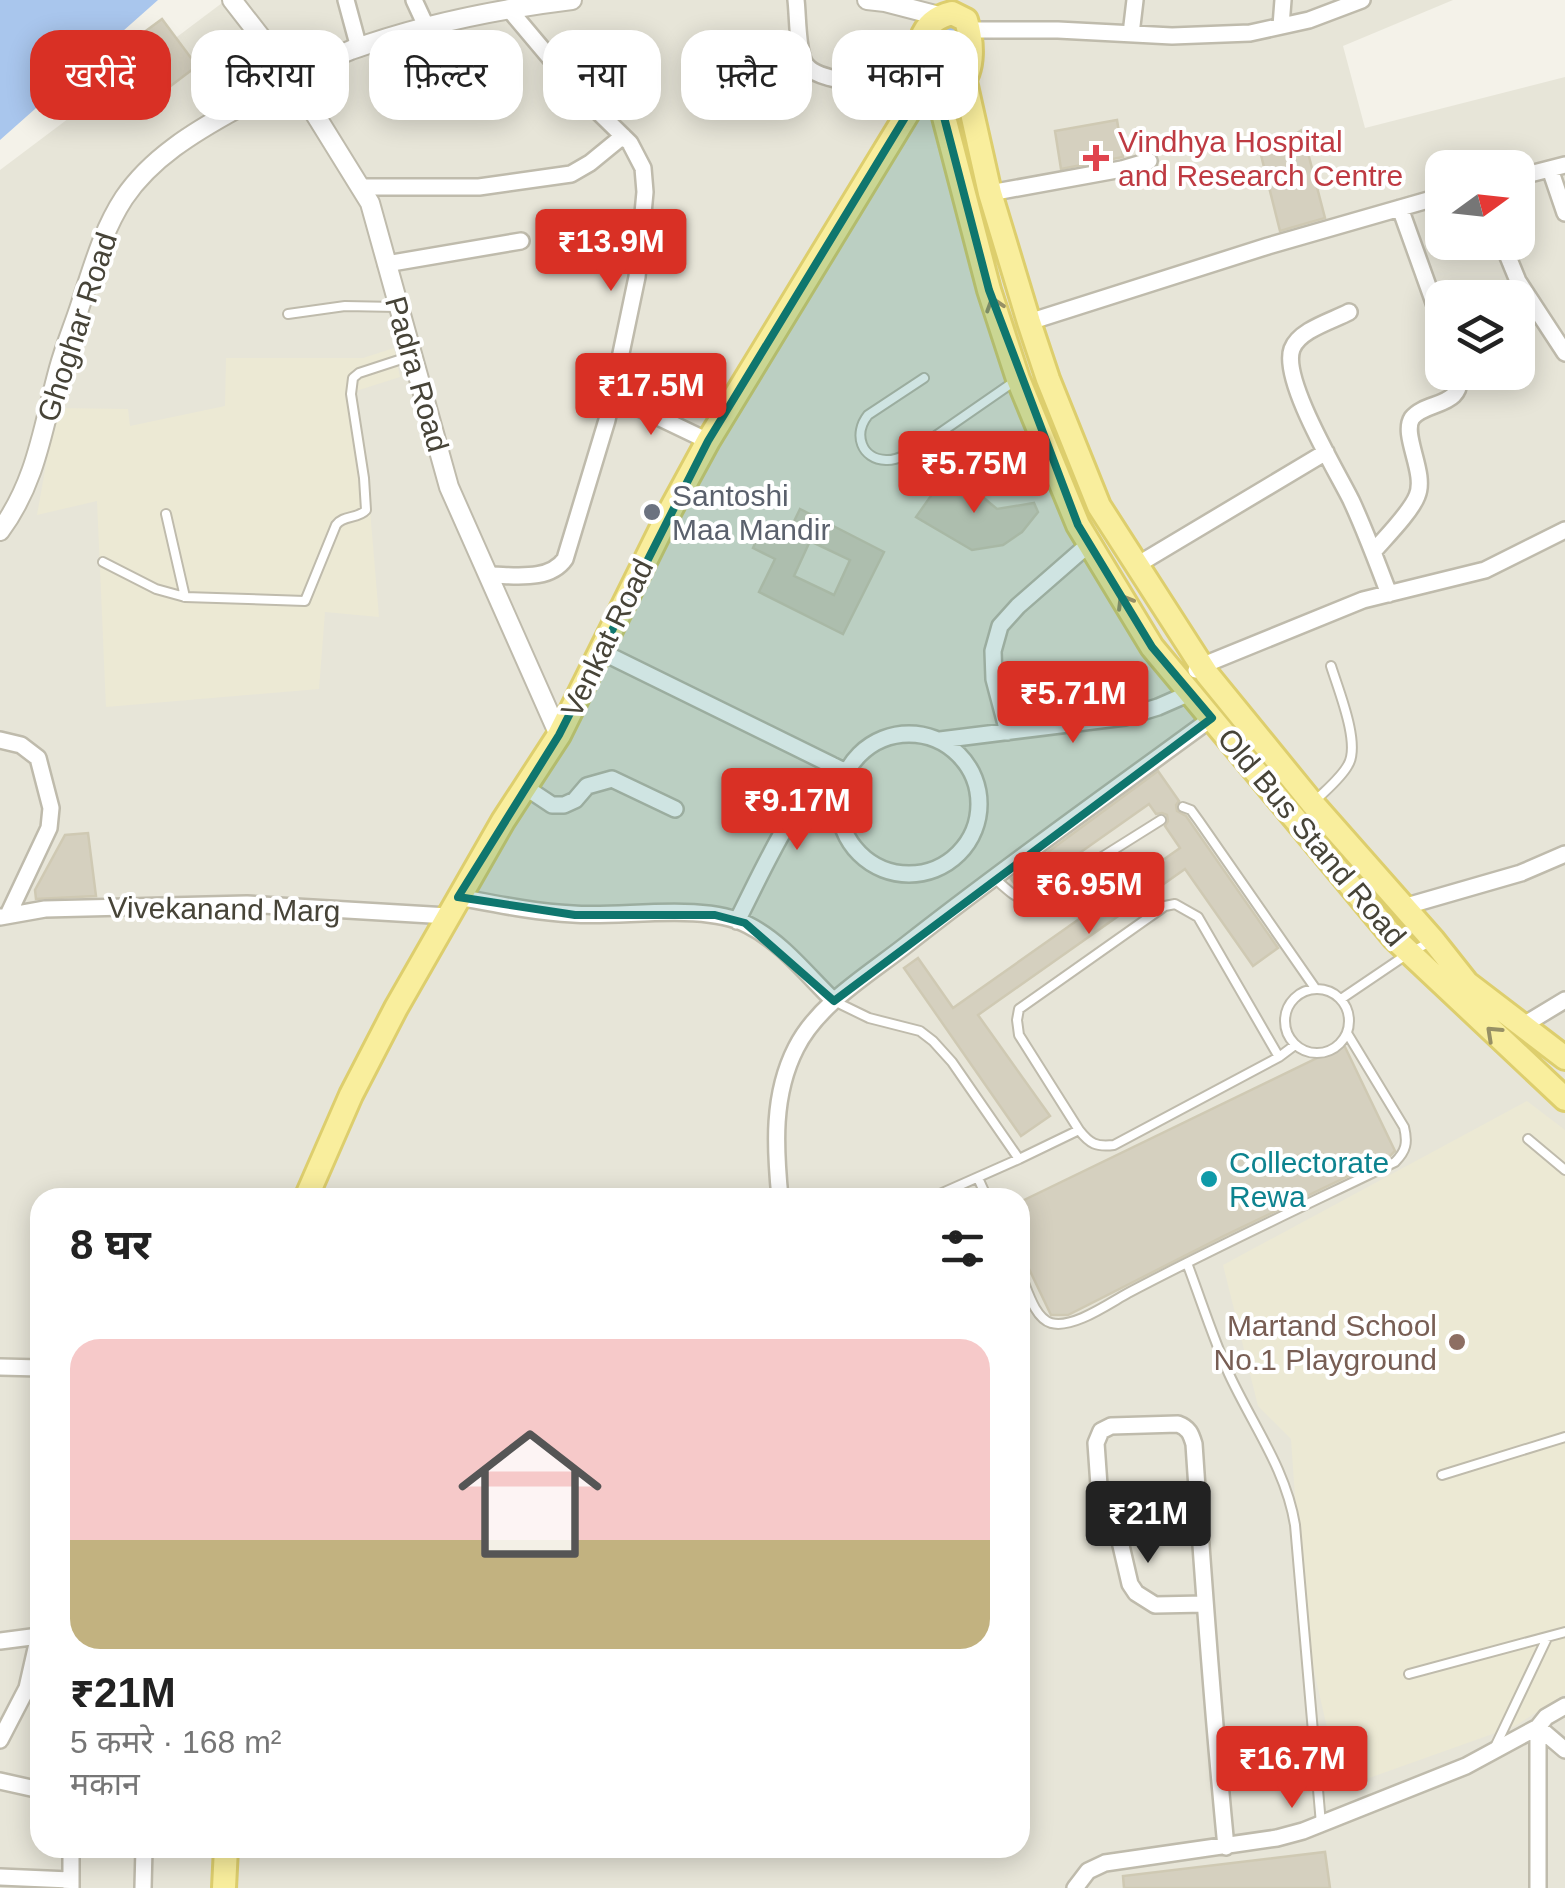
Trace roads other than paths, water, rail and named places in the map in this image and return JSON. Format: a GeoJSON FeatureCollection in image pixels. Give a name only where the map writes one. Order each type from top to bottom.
{"type":"FeatureCollection","features":[{"type":"Feature","properties":{"kind":"main road"},"geometry":{"type":"LineString","coordinates":[[925,30],[940,8],[968,17]]}},
{"type":"Feature","properties":{"kind":"main road","name":"Venkat Road"},"geometry":{"type":"LineString","coordinates":[[310,1188],[351,1095],[453,906],[559,735],[708,441],[912,120]]}},
{"type":"Feature","properties":{"kind":"main road","name":"Old Bus Stand Road"},"geometry":{"type":"LineString","coordinates":[[939,120],[1018,379],[1078,525],[1152,647],[1409,953],[1565,1099]]}},
{"type":"Feature","properties":{"kind":"main road","name":"Old Bus Stand Road"},"geometry":{"type":"LineString","coordinates":[[974,120],[990,194],[1029,322],[1099,506],[1201,666],[1313,804],[1468,983],[1565,1058]]}},
{"type":"Feature","properties":{"kind":"main road"},"geometry":{"type":"LineString","coordinates":[[224,1888],[226,1858]]}},
{"type":"Feature","properties":{"kind":"street","name":"Padra Road"},"geometry":{"type":"LineString","coordinates":[[232,0],[257,30]]}},
{"type":"Feature","properties":{"kind":"street"},"geometry":{"type":"LineString","coordinates":[[346,0],[359,48]]}},
{"type":"Feature","properties":{"kind":"street"},"geometry":{"type":"LineString","coordinates":[[414,0],[426,26]]}},
{"type":"Feature","properties":{"kind":"street","name":"Ghoghar Road"},"geometry":{"type":"LineString","coordinates":[[349,52],[426,26],[508,8],[572,0]]}},
{"type":"Feature","properties":{"kind":"street"},"geometry":{"type":"LineString","coordinates":[[796,0],[806,65],[832,77]]}},
{"type":"Feature","properties":{"kind":"street"},"geometry":{"type":"LineString","coordinates":[[867,0],[940,8]]}},
{"type":"Feature","properties":{"kind":"street"},"geometry":{"type":"LineString","coordinates":[[1131,34],[1135,0]]}},
{"type":"Feature","properties":{"kind":"street"},"geometry":{"type":"LineString","coordinates":[[1280,26],[1283,0]]}},
{"type":"Feature","properties":{"kind":"street"},"geometry":{"type":"LineString","coordinates":[[968,17],[1058,30],[1172,36],[1250,34],[1309,20],[1362,0]]}},
{"type":"Feature","properties":{"kind":"street"},"geometry":{"type":"LineString","coordinates":[[488,575],[552,572],[565,559],[607,420],[637,277],[645,192],[643,168],[636,152],[582,96],[508,8]]}},
{"type":"Feature","properties":{"kind":"street","name":"Ghoghar Road"},"geometry":{"type":"LineString","coordinates":[[0,530],[19,504],[32,474],[60,364],[104,236],[125,197],[152,166],[182,140],[217,120]]}},
{"type":"Feature","properties":{"kind":"street","name":"Padra Road"},"geometry":{"type":"LineString","coordinates":[[319,120],[370,203],[449,488],[559,735]]}},
{"type":"Feature","properties":{"kind":"street"},"geometry":{"type":"LineString","coordinates":[[360,187],[479,187],[556,177],[590,163],[623,136]]}},
{"type":"Feature","properties":{"kind":"street"},"geometry":{"type":"LineString","coordinates":[[990,194],[1149,162]]}},
{"type":"Feature","properties":{"kind":"street"},"geometry":{"type":"LineString","coordinates":[[1557,167],[1565,213]]}},
{"type":"Feature","properties":{"kind":"street"},"geometry":{"type":"LineString","coordinates":[[1029,322],[1425,201]]}},
{"type":"Feature","properties":{"kind":"street"},"geometry":{"type":"LineString","coordinates":[[1400,208],[1426,280]]}},
{"type":"Feature","properties":{"kind":"street"},"geometry":{"type":"LineString","coordinates":[[386,264],[520,241]]}},
{"type":"Feature","properties":{"kind":"street"},"geometry":{"type":"LineString","coordinates":[[1509,260],[1518,281],[1565,352]]}},
{"type":"Feature","properties":{"kind":"street"},"geometry":{"type":"LineString","coordinates":[[1349,312],[1304,334],[1293,345],[1289,360],[1295,382],[1389,594]]}},
{"type":"Feature","properties":{"kind":"street"},"geometry":{"type":"LineString","coordinates":[[1373,552],[1418,496],[1419,468],[1409,430],[1412,419],[1446,401],[1456,390]]}},
{"type":"Feature","properties":{"kind":"street"},"geometry":{"type":"LineString","coordinates":[[612,395],[708,441]]}},
{"type":"Feature","properties":{"kind":"street"},"geometry":{"type":"LineString","coordinates":[[1137,565],[1326,452]]}},
{"type":"Feature","properties":{"kind":"street"},"geometry":{"type":"LineString","coordinates":[[834,1002],[770,938],[736,921],[797,806],[814,783],[863,750],[886,736],[914,733],[940,740],[1125,717],[1158,708],[1186,688],[1201,666],[1363,600],[1484,570],[1565,530]]}},
{"type":"Feature","properties":{"kind":"street"},"geometry":{"type":"LineString","coordinates":[[1008,732],[994,679],[993,651],[1000,626],[1089,544]]}},
{"type":"Feature","properties":{"kind":"street"},"geometry":{"type":"LineString","coordinates":[[600,651],[839,768]]}},
{"type":"Feature","properties":{"kind":"street"},"geometry":{"type":"LineString","coordinates":[[779,1188],[776,1132],[781,1084],[797,1046],[825,1008],[1212,718]]}},
{"type":"Feature","properties":{"kind":"street"},"geometry":{"type":"LineString","coordinates":[[0,740],[21,746],[38,758],[52,808],[48,828],[4,916]]}},
{"type":"Feature","properties":{"kind":"street"},"geometry":{"type":"LineString","coordinates":[[839,768],[842,826],[855,850],[877,867],[904,874],[931,871],[955,857],[972,836],[979,809],[976,781],[962,757],[940,740]]}},
{"type":"Feature","properties":{"kind":"street"},"geometry":{"type":"LineString","coordinates":[[525,787],[552,804],[564,805],[588,786],[612,779],[675,809]]}},
{"type":"Feature","properties":{"kind":"street"},"geometry":{"type":"LineString","coordinates":[[1403,907],[1521,873],[1565,854]]}},
{"type":"Feature","properties":{"kind":"street","name":"Vivekanand Marg"},"geometry":{"type":"LineString","coordinates":[[4,916],[45,909],[247,904],[453,906],[575,914],[639,912],[715,915],[736,921]]}},
{"type":"Feature","properties":{"kind":"street"},"geometry":{"type":"LineString","coordinates":[[1522,1026],[1565,1000]]}},
{"type":"Feature","properties":{"kind":"street"},"geometry":{"type":"LineString","coordinates":[[0,1367],[30,1368]]}},
{"type":"Feature","properties":{"kind":"street"},"geometry":{"type":"LineString","coordinates":[[1205,1604],[1154,1604],[1136,1593],[1130,1584],[1119,1537],[1100,1500],[1096,1443],[1101,1431],[1111,1426],[1178,1424],[1186,1426],[1191,1434],[1226,1846]]}},
{"type":"Feature","properties":{"kind":"street"},"geometry":{"type":"LineString","coordinates":[[1106,1516],[1198,1512]]}},
{"type":"Feature","properties":{"kind":"street"},"geometry":{"type":"LineString","coordinates":[[0,1642],[30,1636]]}},
{"type":"Feature","properties":{"kind":"street"},"geometry":{"type":"LineString","coordinates":[[0,1740],[30,1676]]}},
{"type":"Feature","properties":{"kind":"street"},"geometry":{"type":"LineString","coordinates":[[1076,1888],[1088,1871],[1105,1863],[1278,1838],[1321,1824],[1466,1766],[1538,1727],[1565,1706]]}},
{"type":"Feature","properties":{"kind":"street"},"geometry":{"type":"LineString","coordinates":[[1538,1727],[1565,1750]]}},
{"type":"Feature","properties":{"kind":"street"},"geometry":{"type":"LineString","coordinates":[[1538,1727],[1538,1888]]}},
{"type":"Feature","properties":{"kind":"street"},"geometry":{"type":"LineString","coordinates":[[0,1781],[30,1788]]}},
{"type":"Feature","properties":{"kind":"street"},"geometry":{"type":"LineString","coordinates":[[0,1877],[70,1884],[71,1858]]}},
{"type":"Feature","properties":{"kind":"street"},"geometry":{"type":"LineString","coordinates":[[143,1888],[144,1858]]}},
{"type":"Feature","properties":{"kind":"lane"},"geometry":{"type":"LineString","coordinates":[[288,314],[331,307],[397,307]]}},
{"type":"Feature","properties":{"kind":"lane"},"geometry":{"type":"LineString","coordinates":[[103,562],[156,589],[185,597],[305,601],[339,520],[364,514],[366,510],[351,394],[353,378],[412,356]]}},
{"type":"Feature","properties":{"kind":"lane"},"geometry":{"type":"LineString","coordinates":[[924,378],[868,415],[862,424],[860,442],[882,461],[896,460],[911,452],[1018,379]]}},
{"type":"Feature","properties":{"kind":"lane"},"geometry":{"type":"LineString","coordinates":[[166,514],[185,597]]}},
{"type":"Feature","properties":{"kind":"lane"},"geometry":{"type":"LineString","coordinates":[[1313,804],[1349,764],[1352,750],[1331,666]]}},
{"type":"Feature","properties":{"kind":"lane"},"geometry":{"type":"LineString","coordinates":[[1183,807],[1199,821],[1316,988]]}},
{"type":"Feature","properties":{"kind":"lane"},"geometry":{"type":"LineString","coordinates":[[994,878],[1018,898],[1036,896],[1160,820]]}},
{"type":"Feature","properties":{"kind":"lane"},"geometry":{"type":"LineString","coordinates":[[1278,1057],[1198,917],[1176,904],[1165,906],[1019,1009],[1017,1020],[1019,1035],[1078,1130],[1098,1146],[1114,1145],[1278,1057],[1295,1045]]}},
{"type":"Feature","properties":{"kind":"lane"},"geometry":{"type":"LineString","coordinates":[[1340,998],[1433,940]]}},
{"type":"Feature","properties":{"kind":"lane"},"geometry":{"type":"LineString","coordinates":[[1316,988],[1340,998],[1349,1015],[1347,1033],[1327,1052],[1309,1052],[1295,1045],[1285,1026],[1287,1008],[1298,994],[1316,988]]}},
{"type":"Feature","properties":{"kind":"lane"},"geometry":{"type":"LineString","coordinates":[[834,1002],[868,1018],[920,1031],[933,1041],[952,1062],[1019,1160]]}},
{"type":"Feature","properties":{"kind":"lane"},"geometry":{"type":"LineString","coordinates":[[1030,1295],[1046,1322],[1073,1322],[1396,1162],[1405,1153],[1404,1127],[1347,1033]]}},
{"type":"Feature","properties":{"kind":"lane"},"geometry":{"type":"LineString","coordinates":[[954,1188],[1078,1130]]}},
{"type":"Feature","properties":{"kind":"lane"},"geometry":{"type":"LineString","coordinates":[[1528,1139],[1565,1170]]}},
{"type":"Feature","properties":{"kind":"lane"},"geometry":{"type":"LineString","coordinates":[[978,1178],[982,1188]]}},
{"type":"Feature","properties":{"kind":"lane"},"geometry":{"type":"LineString","coordinates":[[1187,1263],[1230,1377],[1291,1498],[1321,1824]]}},
{"type":"Feature","properties":{"kind":"lane"},"geometry":{"type":"LineString","coordinates":[[1442,1475],[1565,1437]]}},
{"type":"Feature","properties":{"kind":"lane"},"geometry":{"type":"LineString","coordinates":[[1410,1674],[1565,1632]]}},
{"type":"Feature","properties":{"kind":"lane"},"geometry":{"type":"LineString","coordinates":[[1493,1752],[1548,1638]]}},
{"type":"Feature","properties":{"kind":"water"},"geometry":{"type":"Polygon","coordinates":[[[0,0],[158,0],[124,30],[30,30],[30,113],[0,140],[0,0]]]}},
{"type":"Feature","properties":{"kind":"water"},"geometry":{"type":"Polygon","coordinates":[[[966,20],[965,30],[925,29],[966,20]]]}},
{"type":"Feature","properties":{"kind":"place","name":"Vindhya Hospital and Research Centre"},"geometry":{"type":"Point","coordinates":[1096,158]}},
{"type":"Feature","properties":{"kind":"place","name":"Santoshi Maa Mandir"},"geometry":{"type":"Point","coordinates":[652,512]}},
{"type":"Feature","properties":{"kind":"place","name":"Collectorate Rewa"},"geometry":{"type":"Point","coordinates":[1209,1179]}},
{"type":"Feature","properties":{"kind":"place","name":"Martand School No.1 Playground"},"geometry":{"type":"Point","coordinates":[1457,1342]}}]}
